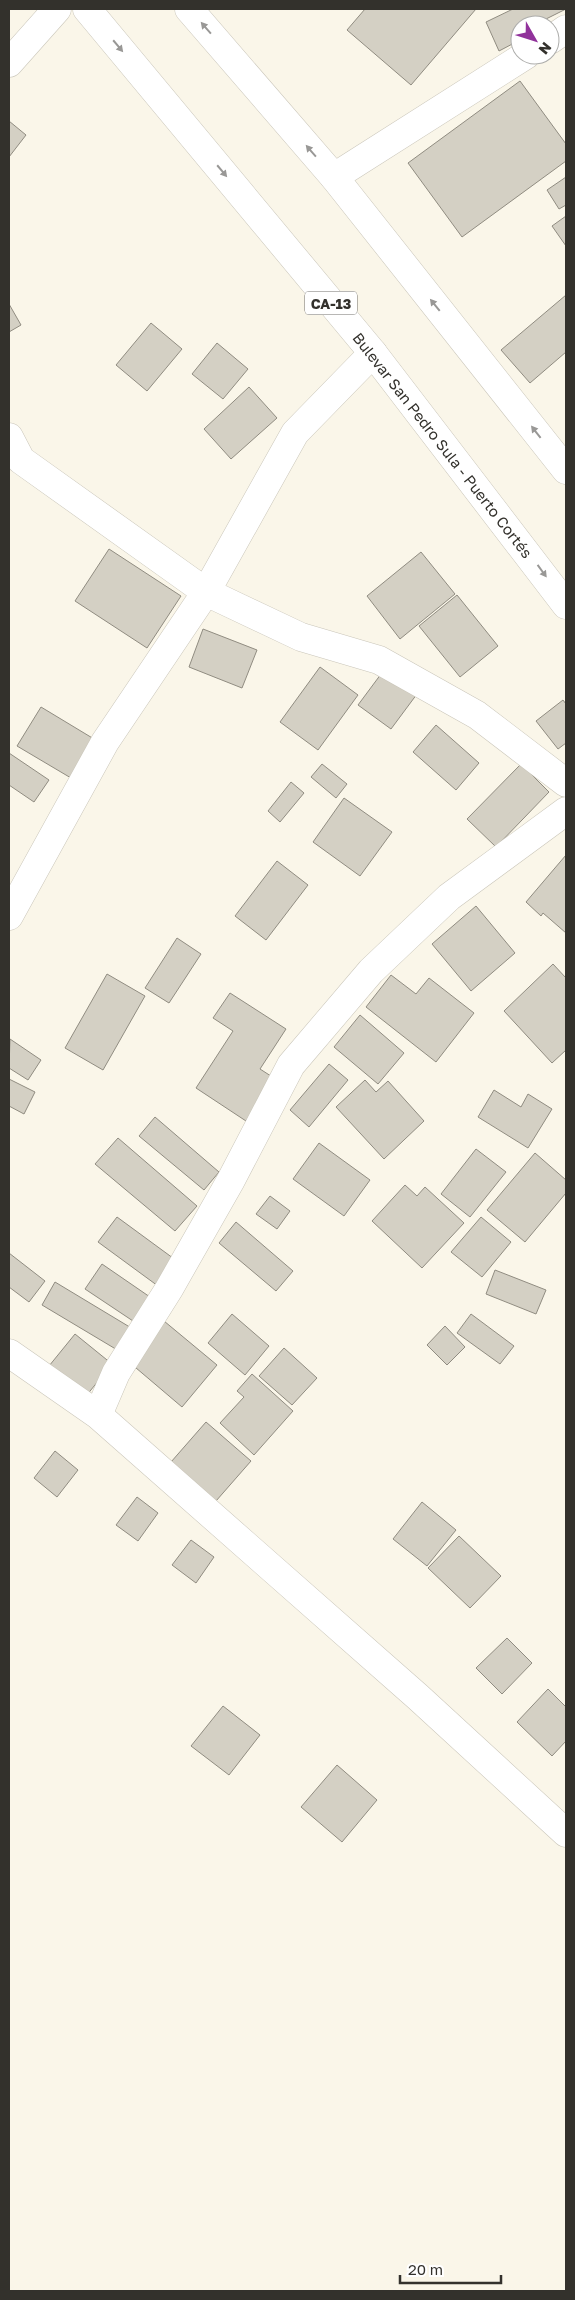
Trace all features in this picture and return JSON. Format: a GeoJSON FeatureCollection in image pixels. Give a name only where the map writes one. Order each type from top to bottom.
{"type":"FeatureCollection","features":[{"type":"Feature","properties":{"kind":"main road"},"geometry":{"type":"LineString","coordinates":[[9,63],[56,9]]}},
{"type":"Feature","properties":{"kind":"main road","name":"Bulevar San Pedro Sula - Puerto Cortés"},"geometry":{"type":"LineString","coordinates":[[87,9],[372,354],[566,605]]}},
{"type":"Feature","properties":{"kind":"main road"},"geometry":{"type":"LineString","coordinates":[[189,9],[334,177],[566,470]]}},
{"type":"Feature","properties":{"kind":"main road"},"geometry":{"type":"LineString","coordinates":[[334,177],[510,65]]}},
{"type":"Feature","properties":{"kind":"main road"},"geometry":{"type":"LineString","coordinates":[[9,916],[106,742],[206,592],[295,433],[372,354]]}},
{"type":"Feature","properties":{"kind":"main road"},"geometry":{"type":"LineString","coordinates":[[9,437],[21,460],[206,592],[302,637],[379,660],[477,715],[566,782]]}},
{"type":"Feature","properties":{"kind":"main road"},"geometry":{"type":"LineString","coordinates":[[98,1415],[116,1373],[169,1289],[230,1180],[291,1064],[371,971],[448,897],[566,811]]}},
{"type":"Feature","properties":{"kind":"main road"},"geometry":{"type":"LineString","coordinates":[[9,1353],[98,1415],[411,1691],[566,1833]]}},
{"type":"Feature","properties":{"kind":"building"},"geometry":{"type":"Polygon","coordinates":[[[365,9],[476,9],[411,85],[347,30],[365,9]]]}},
{"type":"Feature","properties":{"kind":"building"},"geometry":{"type":"Polygon","coordinates":[[[513,9],[566,9],[554,15],[510,15],[510,45],[499,51],[486,22],[513,9]]]}},
{"type":"Feature","properties":{"kind":"building"},"geometry":{"type":"Polygon","coordinates":[[[520,81],[566,144],[566,161],[462,237],[408,163],[520,81]]]}},
{"type":"Feature","properties":{"kind":"building"},"geometry":{"type":"Polygon","coordinates":[[[9,121],[26,135],[9,157],[9,121]]]}},
{"type":"Feature","properties":{"kind":"building"},"geometry":{"type":"Polygon","coordinates":[[[566,177],[566,205],[559,209],[547,190],[566,177]]]}},
{"type":"Feature","properties":{"kind":"building"},"geometry":{"type":"Polygon","coordinates":[[[566,216],[566,246],[552,226],[566,216]]]}},
{"type":"Feature","properties":{"kind":"building"},"geometry":{"type":"Polygon","coordinates":[[[566,295],[566,352],[530,383],[501,350],[566,295]]]}},
{"type":"Feature","properties":{"kind":"building"},"geometry":{"type":"Polygon","coordinates":[[[9,304],[21,325],[9,332],[9,304]]]}},
{"type":"Feature","properties":{"kind":"building"},"geometry":{"type":"Polygon","coordinates":[[[151,323],[182,349],[147,391],[116,365],[151,323]]]}},
{"type":"Feature","properties":{"kind":"building"},"geometry":{"type":"Polygon","coordinates":[[[217,343],[248,369],[223,399],[192,374],[217,343]]]}},
{"type":"Feature","properties":{"kind":"building"},"geometry":{"type":"Polygon","coordinates":[[[249,387],[277,418],[231,459],[204,429],[249,387]]]}},
{"type":"Feature","properties":{"kind":"building"},"geometry":{"type":"Polygon","coordinates":[[[109,549],[181,596],[147,648],[75,601],[109,549]]]}},
{"type":"Feature","properties":{"kind":"building"},"geometry":{"type":"Polygon","coordinates":[[[421,552],[455,594],[400,639],[367,596],[421,552]]]}},
{"type":"Feature","properties":{"kind":"building"},"geometry":{"type":"Polygon","coordinates":[[[457,595],[498,646],[460,677],[419,626],[457,595]]]}},
{"type":"Feature","properties":{"kind":"building"},"geometry":{"type":"Polygon","coordinates":[[[203,629],[257,650],[242,688],[189,667],[203,629]]]}},
{"type":"Feature","properties":{"kind":"building"},"geometry":{"type":"Polygon","coordinates":[[[320,667],[358,695],[318,750],[280,722],[320,667]]]}},
{"type":"Feature","properties":{"kind":"building"},"geometry":{"type":"Polygon","coordinates":[[[384,670],[417,694],[391,729],[358,705],[384,670]]]}},
{"type":"Feature","properties":{"kind":"building"},"geometry":{"type":"Polygon","coordinates":[[[563,700],[566,704],[566,743],[558,749],[536,721],[563,700]]]}},
{"type":"Feature","properties":{"kind":"building"},"geometry":{"type":"Polygon","coordinates":[[[41,707],[94,739],[71,778],[17,746],[41,707]]]}},
{"type":"Feature","properties":{"kind":"building"},"geometry":{"type":"Polygon","coordinates":[[[436,725],[479,763],[456,790],[413,752],[436,725]]]}},
{"type":"Feature","properties":{"kind":"building"},"geometry":{"type":"Polygon","coordinates":[[[9,753],[49,780],[34,802],[9,785],[9,753]]]}},
{"type":"Feature","properties":{"kind":"building"},"geometry":{"type":"Polygon","coordinates":[[[322,764],[347,784],[336,798],[311,777],[322,764]]]}},
{"type":"Feature","properties":{"kind":"building"},"geometry":{"type":"Polygon","coordinates":[[[521,764],[549,792],[496,847],[467,819],[521,764]]]}},
{"type":"Feature","properties":{"kind":"building"},"geometry":{"type":"Polygon","coordinates":[[[291,782],[304,793],[280,822],[268,811],[291,782]]]}},
{"type":"Feature","properties":{"kind":"building"},"geometry":{"type":"Polygon","coordinates":[[[344,798],[392,832],[360,876],[313,842],[344,798]]]}},
{"type":"Feature","properties":{"kind":"building"},"geometry":{"type":"Polygon","coordinates":[[[566,855],[566,933],[543,913],[541,916],[526,902],[566,855]]]}},
{"type":"Feature","properties":{"kind":"building"},"geometry":{"type":"Polygon","coordinates":[[[277,861],[308,885],[266,940],[235,916],[277,861]]]}},
{"type":"Feature","properties":{"kind":"building"},"geometry":{"type":"Polygon","coordinates":[[[476,906],[515,953],[471,991],[432,944],[476,906]]]}},
{"type":"Feature","properties":{"kind":"building"},"geometry":{"type":"Polygon","coordinates":[[[177,938],[201,954],[169,1003],[145,988],[177,938]]]}},
{"type":"Feature","properties":{"kind":"building"},"geometry":{"type":"Polygon","coordinates":[[[553,964],[566,978],[566,1050],[552,1063],[504,1011],[553,964]]]}},
{"type":"Feature","properties":{"kind":"building"},"geometry":{"type":"Polygon","coordinates":[[[107,974],[145,996],[103,1070],[65,1048],[107,974]]]}},
{"type":"Feature","properties":{"kind":"building"},"geometry":{"type":"Polygon","coordinates":[[[391,975],[416,994],[429,978],[474,1013],[436,1062],[366,1007],[391,975]]]}},
{"type":"Feature","properties":{"kind":"building"},"geometry":{"type":"Polygon","coordinates":[[[230,993],[286,1029],[260,1069],[274,1078],[246,1121],[196,1088],[233,1031],[213,1018],[230,993]]]}},
{"type":"Feature","properties":{"kind":"building"},"geometry":{"type":"Polygon","coordinates":[[[360,1015],[404,1053],[378,1084],[334,1047],[360,1015]]]}},
{"type":"Feature","properties":{"kind":"building"},"geometry":{"type":"Polygon","coordinates":[[[10,1039],[41,1060],[28,1080],[9,1068],[10,1039]]]}},
{"type":"Feature","properties":{"kind":"building"},"geometry":{"type":"Polygon","coordinates":[[[329,1064],[348,1080],[309,1127],[290,1110],[329,1064]]]}},
{"type":"Feature","properties":{"kind":"building"},"geometry":{"type":"Polygon","coordinates":[[[9,1079],[35,1092],[24,1114],[9,1106],[9,1079]]]}},
{"type":"Feature","properties":{"kind":"building"},"geometry":{"type":"Polygon","coordinates":[[[365,1080],[376,1092],[388,1081],[424,1121],[384,1159],[336,1107],[365,1080]]]}},
{"type":"Feature","properties":{"kind":"building"},"geometry":{"type":"Polygon","coordinates":[[[494,1090],[521,1107],[528,1094],[552,1109],[528,1148],[478,1117],[494,1090]]]}},
{"type":"Feature","properties":{"kind":"building"},"geometry":{"type":"Polygon","coordinates":[[[155,1117],[219,1172],[204,1190],[139,1136],[155,1117]]]}},
{"type":"Feature","properties":{"kind":"building"},"geometry":{"type":"Polygon","coordinates":[[[118,1138],[197,1206],[175,1231],[95,1164],[118,1138]]]}},
{"type":"Feature","properties":{"kind":"building"},"geometry":{"type":"Polygon","coordinates":[[[319,1143],[370,1180],[344,1216],[293,1179],[319,1143]]]}},
{"type":"Feature","properties":{"kind":"building"},"geometry":{"type":"Polygon","coordinates":[[[476,1149],[506,1172],[470,1217],[441,1194],[476,1149]]]}},
{"type":"Feature","properties":{"kind":"building"},"geometry":{"type":"Polygon","coordinates":[[[535,1153],[566,1180],[566,1193],[525,1242],[487,1210],[535,1153]]]}},
{"type":"Feature","properties":{"kind":"building"},"geometry":{"type":"Polygon","coordinates":[[[405,1185],[417,1196],[425,1187],[464,1223],[422,1268],[372,1221],[405,1185]]]}},
{"type":"Feature","properties":{"kind":"building"},"geometry":{"type":"Polygon","coordinates":[[[270,1196],[290,1211],[277,1229],[256,1214],[270,1196]]]}},
{"type":"Feature","properties":{"kind":"building"},"geometry":{"type":"Polygon","coordinates":[[[117,1217],[177,1261],[158,1286],[98,1242],[117,1217]]]}},
{"type":"Feature","properties":{"kind":"building"},"geometry":{"type":"Polygon","coordinates":[[[481,1217],[511,1242],[482,1277],[451,1252],[481,1217]]]}},
{"type":"Feature","properties":{"kind":"building"},"geometry":{"type":"Polygon","coordinates":[[[236,1222],[293,1271],[276,1291],[219,1243],[236,1222]]]}},
{"type":"Feature","properties":{"kind":"building"},"geometry":{"type":"Polygon","coordinates":[[[9,1253],[45,1281],[29,1302],[9,1287],[9,1253]]]}},
{"type":"Feature","properties":{"kind":"building"},"geometry":{"type":"Polygon","coordinates":[[[102,1264],[150,1297],[133,1321],[85,1289],[102,1264]]]}},
{"type":"Feature","properties":{"kind":"building"},"geometry":{"type":"Polygon","coordinates":[[[495,1270],[546,1290],[536,1314],[486,1294],[495,1270]]]}},
{"type":"Feature","properties":{"kind":"building"},"geometry":{"type":"Polygon","coordinates":[[[55,1282],[133,1329],[119,1351],[42,1305],[55,1282]]]}},
{"type":"Feature","properties":{"kind":"building"},"geometry":{"type":"Polygon","coordinates":[[[232,1314],[269,1346],[245,1375],[208,1343],[232,1314]]]}},
{"type":"Feature","properties":{"kind":"building"},"geometry":{"type":"Polygon","coordinates":[[[471,1314],[514,1346],[500,1364],[457,1333],[471,1314]]]}},
{"type":"Feature","properties":{"kind":"building"},"geometry":{"type":"Polygon","coordinates":[[[164,1321],[217,1365],[182,1407],[129,1362],[164,1321]]]}},
{"type":"Feature","properties":{"kind":"building"},"geometry":{"type":"Polygon","coordinates":[[[445,1326],[465,1347],[447,1365],[427,1345],[445,1326]]]}},
{"type":"Feature","properties":{"kind":"building"},"geometry":{"type":"Polygon","coordinates":[[[75,1334],[112,1364],[86,1396],[49,1366],[75,1334]]]}},
{"type":"Feature","properties":{"kind":"building"},"geometry":{"type":"Polygon","coordinates":[[[284,1348],[317,1378],[292,1405],[259,1376],[284,1348]]]}},
{"type":"Feature","properties":{"kind":"building"},"geometry":{"type":"Polygon","coordinates":[[[252,1374],[293,1411],[254,1455],[220,1423],[244,1397],[237,1391],[252,1374]]]}},
{"type":"Feature","properties":{"kind":"building"},"geometry":{"type":"Polygon","coordinates":[[[206,1422],[251,1461],[216,1501],[171,1462],[206,1422]]]}},
{"type":"Feature","properties":{"kind":"building"},"geometry":{"type":"Polygon","coordinates":[[[55,1451],[78,1470],[57,1497],[34,1478],[55,1451]]]}},
{"type":"Feature","properties":{"kind":"building"},"geometry":{"type":"Polygon","coordinates":[[[137,1497],[158,1513],[138,1541],[116,1525],[137,1497]]]}},
{"type":"Feature","properties":{"kind":"building"},"geometry":{"type":"Polygon","coordinates":[[[422,1502],[456,1530],[427,1566],[393,1539],[422,1502]]]}},
{"type":"Feature","properties":{"kind":"building"},"geometry":{"type":"Polygon","coordinates":[[[459,1536],[501,1576],[470,1608],[428,1568],[459,1536]]]}},
{"type":"Feature","properties":{"kind":"building"},"geometry":{"type":"Polygon","coordinates":[[[191,1540],[214,1557],[196,1583],[172,1565],[191,1540]]]}},
{"type":"Feature","properties":{"kind":"building"},"geometry":{"type":"Polygon","coordinates":[[[507,1638],[532,1663],[502,1694],[476,1668],[507,1638]]]}},
{"type":"Feature","properties":{"kind":"building"},"geometry":{"type":"Polygon","coordinates":[[[548,1689],[566,1707],[566,1741],[552,1756],[517,1722],[548,1689]]]}},
{"type":"Feature","properties":{"kind":"building"},"geometry":{"type":"Polygon","coordinates":[[[223,1706],[260,1735],[229,1775],[191,1746],[223,1706]]]}},
{"type":"Feature","properties":{"kind":"building"},"geometry":{"type":"Polygon","coordinates":[[[337,1765],[377,1800],[342,1842],[301,1807],[337,1765]]]}}]}
